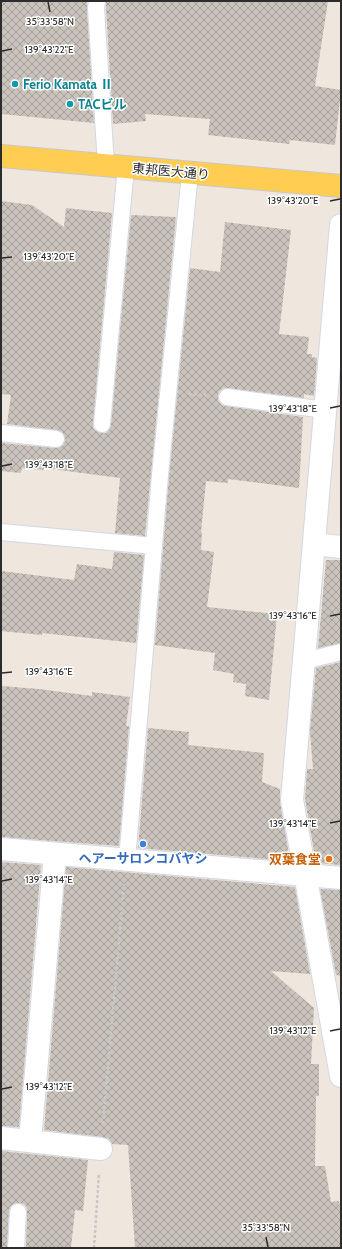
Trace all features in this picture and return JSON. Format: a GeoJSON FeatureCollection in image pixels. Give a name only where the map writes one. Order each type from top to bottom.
{"type":"FeatureCollection","features":[{"type":"Feature","properties":{"kind":"main road","name":"東邦医大通り"},"geometry":{"type":"LineString","coordinates":[[1,156],[341,186]]}},
{"type":"Feature","properties":{"kind":"street"},"geometry":{"type":"LineString","coordinates":[[341,225],[334,384],[325,410],[292,800],[341,1076]]}},
{"type":"Feature","properties":{"kind":"street"},"geometry":{"type":"LineString","coordinates":[[314,544],[341,547]]}},
{"type":"Feature","properties":{"kind":"street"},"geometry":{"type":"LineString","coordinates":[[1,849],[341,878]]}},
{"type":"Feature","properties":{"kind":"street"},"geometry":{"type":"LineString","coordinates":[[30,1141],[55,854]]}},
{"type":"Feature","properties":{"kind":"street"},"geometry":{"type":"LineString","coordinates":[[1,1138],[101,1149]]}},
{"type":"Feature","properties":{"kind":"lane"},"geometry":{"type":"LineString","coordinates":[[96,1],[116,166],[102,424]]}},
{"type":"Feature","properties":{"kind":"lane"},"geometry":{"type":"LineString","coordinates":[[127,860],[168,392],[190,173]]}},
{"type":"Feature","properties":{"kind":"lane"},"geometry":{"type":"LineString","coordinates":[[226,397],[325,410]]}},
{"type":"Feature","properties":{"kind":"lane"},"geometry":{"type":"LineString","coordinates":[[1,434],[56,439]]}},
{"type":"Feature","properties":{"kind":"lane"},"geometry":{"type":"LineString","coordinates":[[1,532],[154,546]]}},
{"type":"Feature","properties":{"kind":"lane"},"geometry":{"type":"LineString","coordinates":[[304,661],[341,652]]}},
{"type":"Feature","properties":{"kind":"lane"},"geometry":{"type":"LineString","coordinates":[[16,1248],[18,1212]]}},
{"type":"Feature","properties":{"kind":"path"},"geometry":{"type":"LineString","coordinates":[[168,392],[226,397]]}},
{"type":"Feature","properties":{"kind":"path"},"geometry":{"type":"LineString","coordinates":[[94,1248],[101,1149],[127,860]]}},
{"type":"Feature","properties":{"kind":"building"},"geometry":{"type":"Polygon","coordinates":[[[1,1],[87,1],[94,123],[1,114],[1,1]]]}},
{"type":"Feature","properties":{"kind":"building"},"geometry":{"type":"Polygon","coordinates":[[[106,1],[328,1],[315,86],[341,90],[335,145],[290,140],[289,144],[208,135],[210,119],[145,114],[146,121],[113,124],[106,1]]]}},
{"type":"Feature","properties":{"kind":"building"},"geometry":{"type":"Polygon","coordinates":[[[1,201],[32,205],[64,227],[66,208],[112,213],[93,423],[93,428],[102,433],[106,433],[111,425],[131,215],[176,217],[145,536],[115,533],[120,478],[44,468],[43,470],[22,468],[21,473],[1,471],[1,443],[55,448],[63,445],[65,440],[62,432],[57,430],[7,424],[11,395],[1,394],[1,201]]]}},
{"type":"Feature","properties":{"kind":"building"},"geometry":{"type":"Polygon","coordinates":[[[225,222],[291,230],[279,334],[309,337],[307,354],[312,354],[312,357],[317,358],[314,396],[304,394],[304,398],[228,388],[223,388],[218,395],[218,401],[222,405],[303,417],[299,488],[228,479],[228,483],[206,481],[201,532],[201,550],[214,552],[207,607],[277,614],[269,700],[245,696],[246,684],[233,682],[234,674],[213,670],[215,653],[155,645],[169,476],[190,268],[220,272],[225,222]]]}},
{"type":"Feature","properties":{"kind":"building"},"geometry":{"type":"Polygon","coordinates":[[[114,552],[144,555],[136,643],[42,633],[42,635],[1,631],[1,571],[74,580],[77,564],[112,569],[114,552]]]}},
{"type":"Feature","properties":{"kind":"building"},"geometry":{"type":"Polygon","coordinates":[[[326,560],[341,560],[341,643],[318,648],[326,560]]]}},
{"type":"Feature","properties":{"kind":"building"},"geometry":{"type":"Polygon","coordinates":[[[341,662],[341,865],[316,863],[305,799],[307,769],[313,769],[310,731],[316,668],[341,662]]]}},
{"type":"Feature","properties":{"kind":"building"},"geometry":{"type":"Polygon","coordinates":[[[1,686],[92,696],[92,692],[130,697],[126,726],[129,726],[119,846],[1,837],[1,686]]]}},
{"type":"Feature","properties":{"kind":"building"},"geometry":{"type":"Polygon","coordinates":[[[148,728],[189,732],[188,745],[264,753],[262,782],[280,789],[280,802],[290,861],[138,848],[148,728]]]}},
{"type":"Feature","properties":{"kind":"building"},"geometry":{"type":"Polygon","coordinates":[[[1,862],[41,865],[19,1127],[1,1126],[1,862]]]}},
{"type":"Feature","properties":{"kind":"building"},"geometry":{"type":"Polygon","coordinates":[[[66,867],[295,887],[310,974],[271,971],[314,1008],[311,1064],[319,1064],[319,1096],[316,1096],[315,1166],[325,1166],[331,1202],[339,1201],[341,1213],[341,1248],[135,1248],[128,1145],[112,1144],[109,1139],[102,1137],[44,1130],[66,867]]]}},
{"type":"Feature","properties":{"kind":"building"},"geometry":{"type":"Polygon","coordinates":[[[320,889],[341,890],[341,976],[336,975],[320,889]]]}},
{"type":"Feature","properties":{"kind":"building"},"geometry":{"type":"Polygon","coordinates":[[[1,1151],[88,1160],[83,1211],[75,1210],[71,1248],[26,1248],[27,1208],[24,1204],[18,1203],[13,1204],[10,1207],[7,1248],[1,1248],[1,1151]]]}},
{"type":"Feature","properties":{"kind":"place","name":"Ferio Kamata Ⅱ"},"geometry":{"type":"Point","coordinates":[15,84]}},
{"type":"Feature","properties":{"kind":"place","name":"TACビル"},"geometry":{"type":"Point","coordinates":[70,104]}},
{"type":"Feature","properties":{"kind":"place","name":"ヘアーサロンコバヤシ"},"geometry":{"type":"Point","coordinates":[143,844]}},
{"type":"Feature","properties":{"kind":"place","name":"双葉食堂"},"geometry":{"type":"Point","coordinates":[329,859]}}]}
